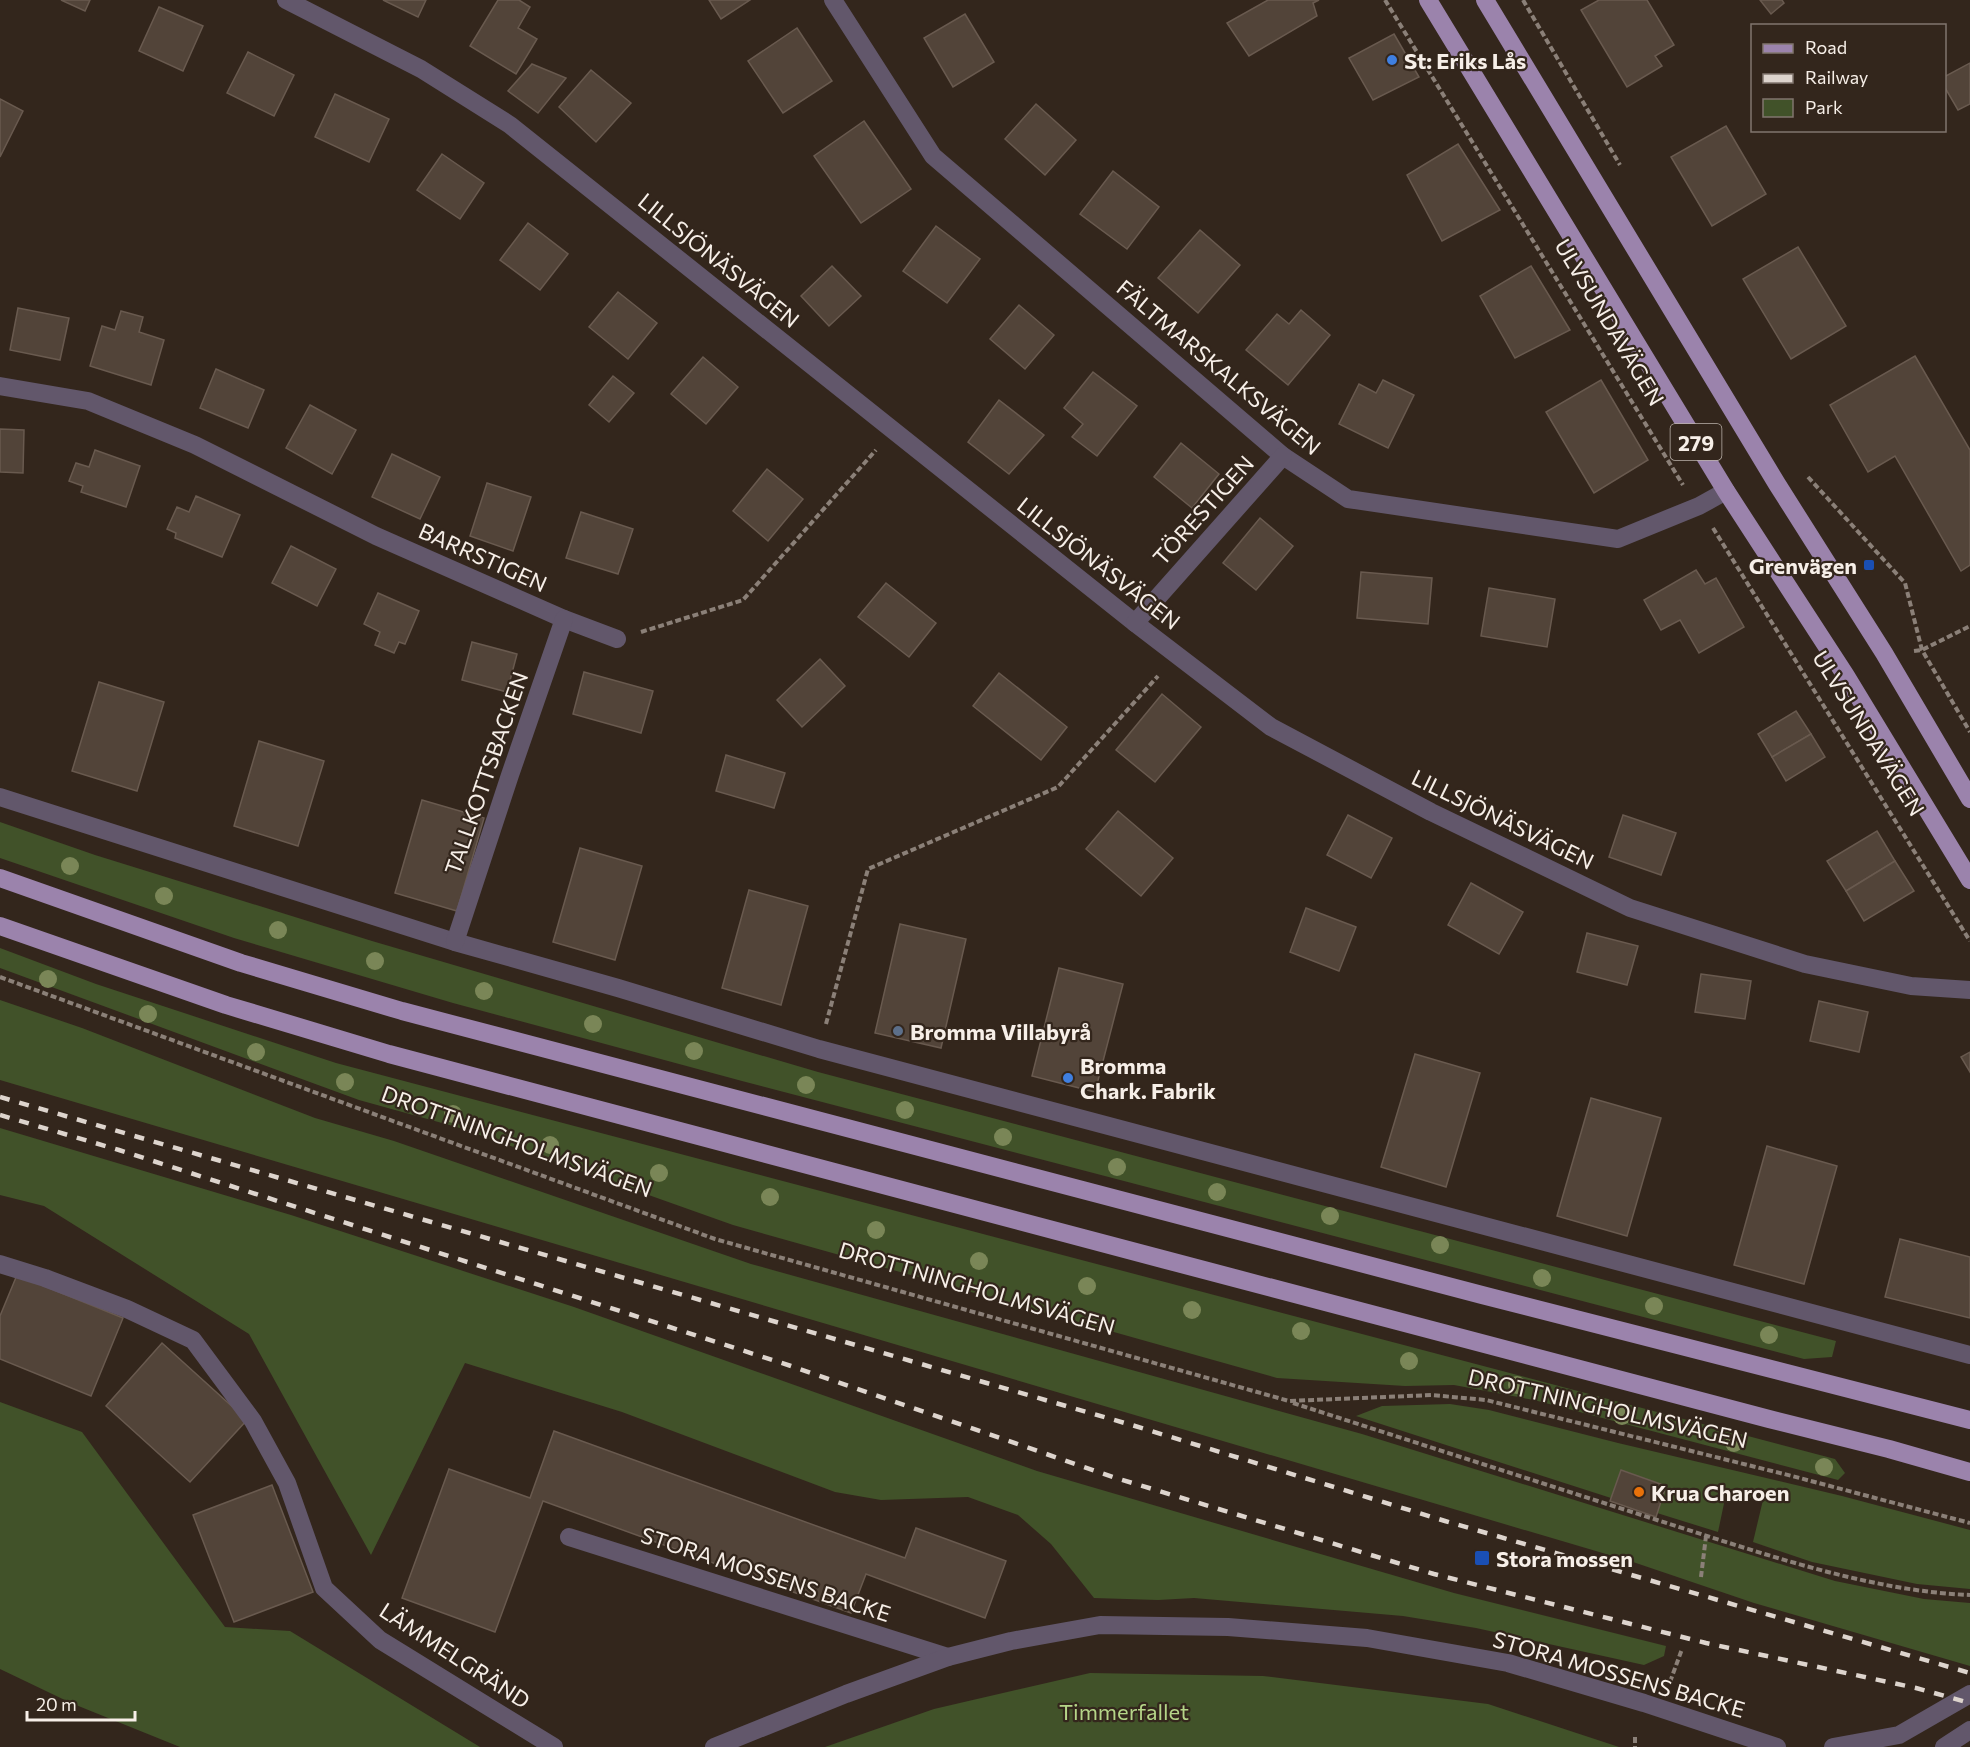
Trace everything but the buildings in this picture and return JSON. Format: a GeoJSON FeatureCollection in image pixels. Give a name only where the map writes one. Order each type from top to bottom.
{"type":"FeatureCollection","features":[{"type":"Feature","properties":{"kind":"main road","name":"ULVSUNDAVÄGEN"},"geometry":{"type":"LineString","coordinates":[[1428,0],[1726,491],[1846,676],[1970,880]]}},
{"type":"Feature","properties":{"kind":"main road","name":"279"},"geometry":{"type":"LineString","coordinates":[[1485,0],[1777,484],[1884,652],[1970,799]]}},
{"type":"Feature","properties":{"kind":"main road"},"geometry":{"type":"LineString","coordinates":[[0,878],[241,963],[402,1011],[1471,1293],[1970,1420]]}},
{"type":"Feature","properties":{"kind":"main road","name":"DROTTNINGHOLMSVÄGEN"},"geometry":{"type":"LineString","coordinates":[[0,926],[226,1005],[389,1054],[1768,1419],[1889,1449],[1970,1473]]}},
{"type":"Feature","properties":{"kind":"street","name":"LILLSJÖNÄSVÄGEN"},"geometry":{"type":"LineString","coordinates":[[286,0],[421,69],[510,124],[1135,623],[1271,727],[1431,812],[1630,908],[1805,964],[1911,986],[1970,990]]}},
{"type":"Feature","properties":{"kind":"street","name":"FÄLTMARSKALKSVÄGEN"},"geometry":{"type":"LineString","coordinates":[[833,0],[933,156],[1283,456],[1348,499],[1618,539],[1699,506],[1726,491]]}},
{"type":"Feature","properties":{"kind":"street","name":"BARRSTIGEN"},"geometry":{"type":"LineString","coordinates":[[0,386],[88,400],[195,445],[376,536],[564,619],[617,639]]}},
{"type":"Feature","properties":{"kind":"street","name":"TÖRESTIGEN"},"geometry":{"type":"LineString","coordinates":[[1135,623],[1283,456]]}},
{"type":"Feature","properties":{"kind":"street","name":"TALLKOTTSBACKEN"},"geometry":{"type":"LineString","coordinates":[[455,942],[564,619]]}},
{"type":"Feature","properties":{"kind":"street"},"geometry":{"type":"LineString","coordinates":[[0,797],[455,942],[618,988],[819,1049],[1970,1355]]}},
{"type":"Feature","properties":{"kind":"street","name":"LÄMMELGRÄND"},"geometry":{"type":"LineString","coordinates":[[0,1264],[45,1278],[126,1309],[193,1340],[254,1421],[287,1483],[324,1588],[380,1640],[554,1747]]}},
{"type":"Feature","properties":{"kind":"street","name":"STORA MOSSENS BACKE"},"geometry":{"type":"LineString","coordinates":[[569,1537],[948,1657]]}},
{"type":"Feature","properties":{"kind":"street","name":"STORA MOSSENS BACKE"},"geometry":{"type":"LineString","coordinates":[[714,1747],[846,1694],[948,1657],[1011,1641],[1100,1625],[1228,1627],[1367,1638],[1508,1663],[1644,1703],[1777,1747]]}},
{"type":"Feature","properties":{"kind":"street"},"geometry":{"type":"LineString","coordinates":[[1833,1747],[1899,1736],[1970,1694]]}},
{"type":"Feature","properties":{"kind":"street"},"geometry":{"type":"LineString","coordinates":[[1944,1747],[1970,1730]]}},
{"type":"Feature","properties":{"kind":"path","name":"ULVSUNDAVÄGEN"},"geometry":{"type":"LineString","coordinates":[[1385,0],[1675,474],[1699,506],[1970,941]]}},
{"type":"Feature","properties":{"kind":"path"},"geometry":{"type":"LineString","coordinates":[[1523,0],[1621,166]]}},
{"type":"Feature","properties":{"kind":"path"},"geometry":{"type":"LineString","coordinates":[[617,639],[743,600],[894,431]]}},
{"type":"Feature","properties":{"kind":"path"},"geometry":{"type":"LineString","coordinates":[[1804,474],[1905,582],[1922,650],[1970,732]]}},
{"type":"Feature","properties":{"kind":"path"},"geometry":{"type":"LineString","coordinates":[[819,1049],[868,869],[1058,787],[1176,655]]}},
{"type":"Feature","properties":{"kind":"path","name":"DROTTNINGHOLMSVÄGEN"},"geometry":{"type":"LineString","coordinates":[[0,977],[715,1239],[1289,1401],[1431,1395],[1486,1400],[1970,1523]]}},
{"type":"Feature","properties":{"kind":"path"},"geometry":{"type":"LineString","coordinates":[[1289,1401],[1706,1536],[1847,1577],[1938,1594],[1970,1595]]}},
{"type":"Feature","properties":{"kind":"path"},"geometry":{"type":"LineString","coordinates":[[1701,1577],[1706,1536]]}},
{"type":"Feature","properties":{"kind":"path"},"geometry":{"type":"LineString","coordinates":[[1670,1682],[1682,1649]]}},
{"type":"Feature","properties":{"kind":"path"},"geometry":{"type":"LineString","coordinates":[[1635,1737],[1635,1747]]}},
{"type":"Feature","properties":{"kind":"green space"},"geometry":{"type":"Polygon","coordinates":[[[0,822],[95,855],[372,941],[818,1072],[1836,1341],[1832,1357],[1804,1359],[453,1003],[234,938],[0,858],[0,822]]]}},
{"type":"Feature","properties":{"kind":"green space"},"geometry":{"type":"Polygon","coordinates":[[[0,948],[96,984],[336,1063],[1835,1459],[1845,1473],[1838,1480],[1534,1400],[1454,1385],[1405,1386],[1277,1378],[733,1225],[460,1128],[359,1100],[0,968],[0,948]]]}},
{"type":"Feature","properties":{"kind":"green space"},"geometry":{"type":"Polygon","coordinates":[[[0,1000],[82,1028],[315,1118],[394,1141],[751,1264],[1362,1434],[1835,1581],[1924,1599],[1970,1603],[1970,1666],[1754,1603],[1633,1562],[0,1080],[0,1000]]]}},
{"type":"Feature","properties":{"kind":"green space"},"geometry":{"type":"Polygon","coordinates":[[[0,1128],[291,1215],[574,1307],[1037,1471],[1454,1593],[1666,1646],[1664,1656],[1644,1665],[1476,1628],[1403,1616],[1194,1598],[1158,1600],[1094,1598],[1051,1544],[1018,1515],[968,1497],[881,1500],[835,1492],[622,1412],[465,1363],[371,1555],[249,1334],[44,1206],[0,1195],[0,1128]]]}},
{"type":"Feature","properties":{"kind":"green space"},"geometry":{"type":"Polygon","coordinates":[[[0,1402],[82,1432],[225,1627],[290,1631],[480,1747],[180,1747],[71,1703],[0,1669],[0,1402]]]}},
{"type":"Feature","properties":{"kind":"green space"},"geometry":{"type":"Polygon","coordinates":[[[1450,1404],[1489,1410],[1842,1496],[1970,1530],[1970,1589],[1917,1584],[1812,1562],[1753,1542],[1763,1500],[1726,1494],[1718,1532],[1657,1513],[1666,1486],[1621,1470],[1611,1498],[1356,1416],[1382,1406],[1450,1404]]]}},
{"type":"Feature","properties":{"kind":"green space","name":"Timmerfallet"},"geometry":{"type":"Polygon","coordinates":[[[1090,1673],[1263,1676],[1488,1704],[1619,1747],[825,1747],[934,1709],[1090,1673]]]}},
{"type":"Feature","properties":{"kind":"railway"},"geometry":{"type":"LineString","coordinates":[[0,1097],[1135,1426],[1445,1521],[1970,1673]]}},
{"type":"Feature","properties":{"kind":"railway"},"geometry":{"type":"LineString","coordinates":[[0,1115],[119,1150],[791,1366],[1116,1478],[1434,1574],[1706,1643],[1916,1688],[1970,1703]]}},
{"type":"Feature","properties":{"kind":"place","name":"St: Eriks Lås"},"geometry":{"type":"Point","coordinates":[1392,60]}},
{"type":"Feature","properties":{"kind":"place","name":"Grenvägen"},"geometry":{"type":"Point","coordinates":[1869,565]}},
{"type":"Feature","properties":{"kind":"place","name":"Bromma Villabyrå"},"geometry":{"type":"Point","coordinates":[898,1031]}},
{"type":"Feature","properties":{"kind":"place","name":"Bromma Chark. Fabrik"},"geometry":{"type":"Point","coordinates":[1068,1078]}},
{"type":"Feature","properties":{"kind":"place","name":"Krua Charoen"},"geometry":{"type":"Point","coordinates":[1639,1492]}},
{"type":"Feature","properties":{"kind":"place","name":"Stora mossen"},"geometry":{"type":"Point","coordinates":[1482,1558]}}]}
